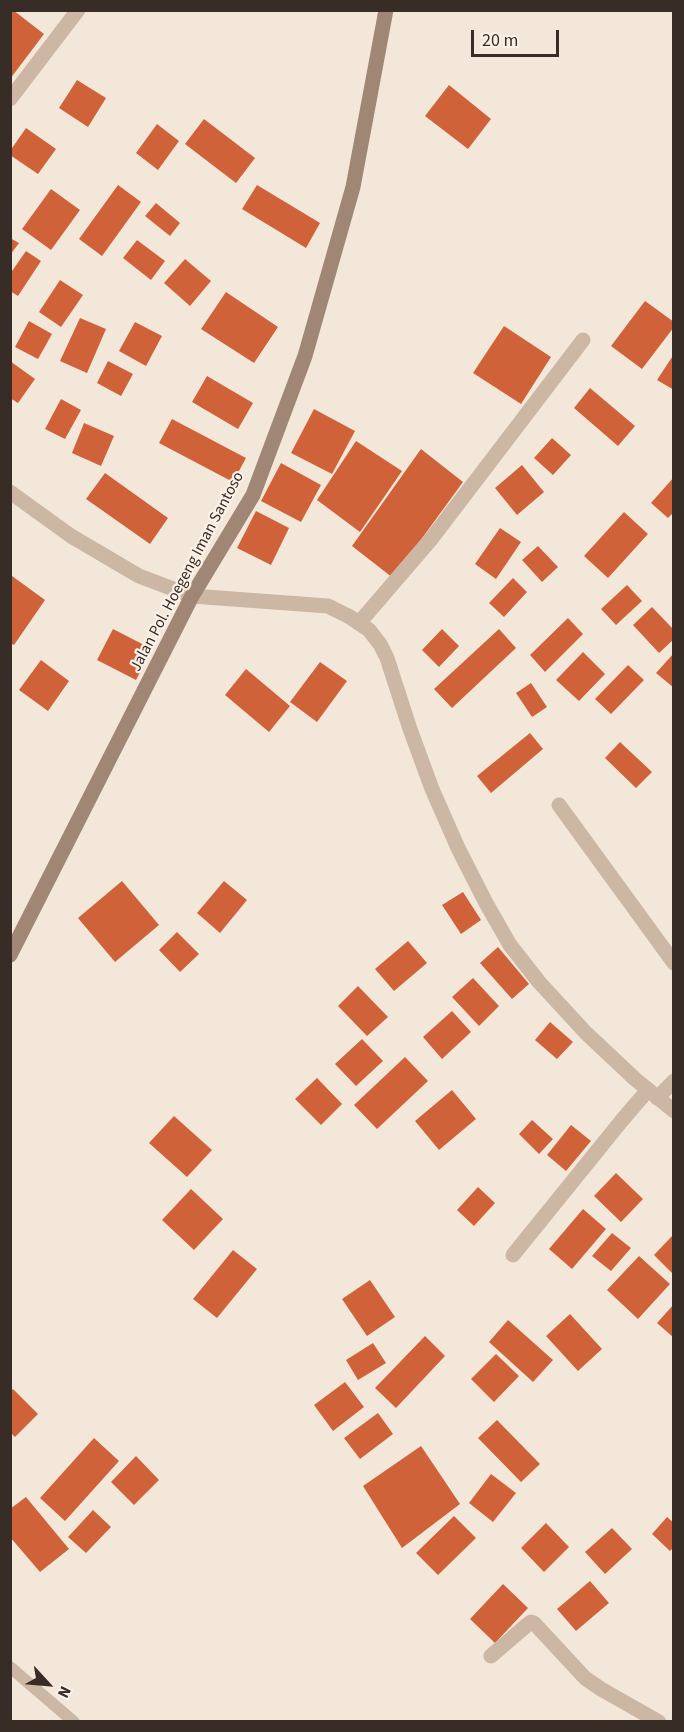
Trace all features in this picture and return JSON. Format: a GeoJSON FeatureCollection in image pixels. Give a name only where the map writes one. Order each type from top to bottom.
{"type":"FeatureCollection","features":[{"type":"Feature","properties":{"kind":"street"},"geometry":{"type":"LineString","coordinates":[[10,99],[78,10]]}},
{"type":"Feature","properties":{"kind":"street","name":"Jalan Pol. Hoegeng Iman Santoso"},"geometry":{"type":"LineString","coordinates":[[10,955],[192,596],[253,495],[305,356],[353,187],[386,10]]}},
{"type":"Feature","properties":{"kind":"street"},"geometry":{"type":"LineString","coordinates":[[359,623],[432,538],[583,340]]}},
{"type":"Feature","properties":{"kind":"street"},"geometry":{"type":"LineString","coordinates":[[10,492],[71,536],[140,576],[192,596],[328,606],[369,630],[387,658],[432,789],[463,857],[510,945],[539,982],[586,1033],[674,1111]]}},
{"type":"Feature","properties":{"kind":"street"},"geometry":{"type":"LineString","coordinates":[[559,805],[674,963]]}},
{"type":"Feature","properties":{"kind":"street"},"geometry":{"type":"LineString","coordinates":[[513,1255],[623,1119],[653,1094],[674,1081]]}},
{"type":"Feature","properties":{"kind":"street"},"geometry":{"type":"LineString","coordinates":[[491,1656],[527,1625],[534,1623],[585,1678],[659,1722]]}},
{"type":"Feature","properties":{"kind":"lane"},"geometry":{"type":"LineString","coordinates":[[10,1667],[74,1722]]}},
{"type":"Feature","properties":{"kind":"building"},"geometry":{"type":"Polygon","coordinates":[[[10,10],[44,34],[10,79],[10,10]]]}},
{"type":"Feature","properties":{"kind":"building"},"geometry":{"type":"Polygon","coordinates":[[[77,80],[106,98],[88,127],[59,108],[77,80]]]}},
{"type":"Feature","properties":{"kind":"building"},"geometry":{"type":"Polygon","coordinates":[[[449,85],[491,119],[468,149],[425,116],[449,85]]]}},
{"type":"Feature","properties":{"kind":"building"},"geometry":{"type":"Polygon","coordinates":[[[204,119],[255,158],[236,183],[185,144],[204,119]]]}},
{"type":"Feature","properties":{"kind":"building"},"geometry":{"type":"Polygon","coordinates":[[[157,124],[179,141],[158,170],[136,153],[157,124]]]}},
{"type":"Feature","properties":{"kind":"building"},"geometry":{"type":"Polygon","coordinates":[[[26,128],[56,149],[38,174],[10,155],[10,151],[26,128]]]}},
{"type":"Feature","properties":{"kind":"building"},"geometry":{"type":"Polygon","coordinates":[[[118,185],[141,202],[102,256],[79,239],[118,185]]]}},
{"type":"Feature","properties":{"kind":"building"},"geometry":{"type":"Polygon","coordinates":[[[257,185],[320,223],[306,248],[242,209],[257,185]]]}},
{"type":"Feature","properties":{"kind":"building"},"geometry":{"type":"Polygon","coordinates":[[[51,189],[80,210],[51,250],[22,229],[51,189]]]}},
{"type":"Feature","properties":{"kind":"building"},"geometry":{"type":"Polygon","coordinates":[[[156,203],[180,223],[170,236],[145,216],[156,203]]]}},
{"type":"Feature","properties":{"kind":"building"},"geometry":{"type":"Polygon","coordinates":[[[10,238],[19,243],[10,255],[10,238]]]}},
{"type":"Feature","properties":{"kind":"building"},"geometry":{"type":"Polygon","coordinates":[[[137,240],[165,261],[151,280],[123,258],[137,240]]]}},
{"type":"Feature","properties":{"kind":"building"},"geometry":{"type":"Polygon","coordinates":[[[26,251],[41,261],[18,296],[10,291],[10,274],[26,251]]]}},
{"type":"Feature","properties":{"kind":"building"},"geometry":{"type":"Polygon","coordinates":[[[185,259],[211,281],[190,306],[164,283],[185,259]]]}},
{"type":"Feature","properties":{"kind":"building"},"geometry":{"type":"Polygon","coordinates":[[[60,280],[83,295],[61,327],[39,312],[60,280]]]}},
{"type":"Feature","properties":{"kind":"building"},"geometry":{"type":"Polygon","coordinates":[[[226,292],[278,327],[254,363],[201,329],[226,292]]]}},
{"type":"Feature","properties":{"kind":"building"},"geometry":{"type":"Polygon","coordinates":[[[645,301],[674,322],[674,327],[642,369],[611,346],[645,301]]]}},
{"type":"Feature","properties":{"kind":"building"},"geometry":{"type":"Polygon","coordinates":[[[80,318],[106,329],[87,373],[60,361],[80,318]]]}},
{"type":"Feature","properties":{"kind":"building"},"geometry":{"type":"Polygon","coordinates":[[[29,321],[52,334],[38,359],[15,347],[29,321]]]}},
{"type":"Feature","properties":{"kind":"building"},"geometry":{"type":"Polygon","coordinates":[[[135,322],[162,336],[146,366],[119,351],[135,322]]]}},
{"type":"Feature","properties":{"kind":"building"},"geometry":{"type":"Polygon","coordinates":[[[504,326],[551,357],[521,404],[473,373],[504,326]]]}},
{"type":"Feature","properties":{"kind":"building"},"geometry":{"type":"Polygon","coordinates":[[[674,354],[674,390],[657,380],[674,354]]]}},
{"type":"Feature","properties":{"kind":"building"},"geometry":{"type":"Polygon","coordinates":[[[10,361],[35,379],[18,403],[10,398],[10,361]]]}},
{"type":"Feature","properties":{"kind":"building"},"geometry":{"type":"Polygon","coordinates":[[[108,361],[133,374],[121,396],[97,383],[108,361]]]}},
{"type":"Feature","properties":{"kind":"building"},"geometry":{"type":"Polygon","coordinates":[[[207,376],[253,403],[238,429],[192,402],[207,376]]]}},
{"type":"Feature","properties":{"kind":"building"},"geometry":{"type":"Polygon","coordinates":[[[590,388],[635,426],[618,446],[574,408],[590,388]]]}},
{"type":"Feature","properties":{"kind":"building"},"geometry":{"type":"Polygon","coordinates":[[[61,399],[81,410],[65,439],[45,429],[61,399]]]}},
{"type":"Feature","properties":{"kind":"building"},"geometry":{"type":"Polygon","coordinates":[[[314,409],[355,431],[332,474],[291,453],[314,409]]]}},
{"type":"Feature","properties":{"kind":"building"},"geometry":{"type":"Polygon","coordinates":[[[172,419],[246,458],[233,482],[159,443],[172,419]]]}},
{"type":"Feature","properties":{"kind":"building"},"geometry":{"type":"Polygon","coordinates":[[[84,423],[114,436],[101,466],[72,453],[84,423]]]}},
{"type":"Feature","properties":{"kind":"building"},"geometry":{"type":"Polygon","coordinates":[[[552,438],[571,455],[553,475],[534,458],[552,438]]]}},
{"type":"Feature","properties":{"kind":"building"},"geometry":{"type":"Polygon","coordinates":[[[356,441],[402,471],[360,532],[317,500],[356,441]]]}},
{"type":"Feature","properties":{"kind":"building"},"geometry":{"type":"Polygon","coordinates":[[[421,449],[463,482],[393,578],[352,546],[421,449]]]}},
{"type":"Feature","properties":{"kind":"building"},"geometry":{"type":"Polygon","coordinates":[[[281,463],[321,485],[301,522],[261,501],[281,463]]]}},
{"type":"Feature","properties":{"kind":"building"},"geometry":{"type":"Polygon","coordinates":[[[522,465],[544,492],[517,515],[495,488],[522,465]]]}},
{"type":"Feature","properties":{"kind":"building"},"geometry":{"type":"Polygon","coordinates":[[[105,473],[168,518],[150,544],[86,499],[105,473]]]}},
{"type":"Feature","properties":{"kind":"building"},"geometry":{"type":"Polygon","coordinates":[[[674,477],[674,512],[668,518],[651,503],[674,477]]]}},
{"type":"Feature","properties":{"kind":"building"},"geometry":{"type":"Polygon","coordinates":[[[256,511],[289,528],[271,565],[237,548],[256,511]]]}},
{"type":"Feature","properties":{"kind":"building"},"geometry":{"type":"Polygon","coordinates":[[[624,512],[648,534],[608,578],[584,556],[624,512]]]}},
{"type":"Feature","properties":{"kind":"building"},"geometry":{"type":"Polygon","coordinates":[[[500,528],[521,542],[496,579],[475,564],[500,528]]]}},
{"type":"Feature","properties":{"kind":"building"},"geometry":{"type":"Polygon","coordinates":[[[538,546],[558,567],[542,582],[522,560],[538,546]]]}},
{"type":"Feature","properties":{"kind":"building"},"geometry":{"type":"Polygon","coordinates":[[[12,576],[45,600],[14,645],[10,643],[10,579],[12,576]]]}},
{"type":"Feature","properties":{"kind":"building"},"geometry":{"type":"Polygon","coordinates":[[[513,578],[527,592],[504,617],[489,603],[513,578]]]}},
{"type":"Feature","properties":{"kind":"building"},"geometry":{"type":"Polygon","coordinates":[[[627,585],[642,601],[616,625],[601,609],[627,585]]]}},
{"type":"Feature","properties":{"kind":"building"},"geometry":{"type":"Polygon","coordinates":[[[652,607],[674,630],[674,639],[659,653],[633,625],[652,607]]]}},
{"type":"Feature","properties":{"kind":"building"},"geometry":{"type":"Polygon","coordinates":[[[568,618],[583,634],[545,672],[530,655],[568,618]]]}},
{"type":"Feature","properties":{"kind":"building"},"geometry":{"type":"Polygon","coordinates":[[[113,629],[152,649],[136,680],[97,660],[113,629]]]}},
{"type":"Feature","properties":{"kind":"building"},"geometry":{"type":"Polygon","coordinates":[[[442,629],[459,646],[439,667],[422,650],[442,629]]]}},
{"type":"Feature","properties":{"kind":"building"},"geometry":{"type":"Polygon","coordinates":[[[499,629],[516,648],[452,708],[434,689],[499,629]]]}},
{"type":"Feature","properties":{"kind":"building"},"geometry":{"type":"Polygon","coordinates":[[[583,652],[605,674],[579,701],[556,680],[583,652]]]}},
{"type":"Feature","properties":{"kind":"building"},"geometry":{"type":"Polygon","coordinates":[[[674,653],[674,688],[656,673],[674,653]]]}},
{"type":"Feature","properties":{"kind":"building"},"geometry":{"type":"Polygon","coordinates":[[[41,660],[69,681],[48,711],[19,690],[41,660]]]}},
{"type":"Feature","properties":{"kind":"building"},"geometry":{"type":"Polygon","coordinates":[[[320,662],[347,681],[317,722],[290,702],[320,662]]]}},
{"type":"Feature","properties":{"kind":"building"},"geometry":{"type":"Polygon","coordinates":[[[628,665],[644,680],[611,714],[595,699],[628,665]]]}},
{"type":"Feature","properties":{"kind":"building"},"geometry":{"type":"Polygon","coordinates":[[[246,669],[290,706],[269,732],[225,695],[246,669]]]}},
{"type":"Feature","properties":{"kind":"building"},"geometry":{"type":"Polygon","coordinates":[[[531,683],[547,707],[532,717],[516,693],[531,683]]]}},
{"type":"Feature","properties":{"kind":"building"},"geometry":{"type":"Polygon","coordinates":[[[530,733],[543,749],[491,793],[477,776],[530,733]]]}},
{"type":"Feature","properties":{"kind":"building"},"geometry":{"type":"Polygon","coordinates":[[[620,742],[652,772],[636,788],[605,758],[620,742]]]}},
{"type":"Feature","properties":{"kind":"building"},"geometry":{"type":"Polygon","coordinates":[[[122,881],[159,925],[115,962],[78,918],[122,881]]]}},
{"type":"Feature","properties":{"kind":"building"},"geometry":{"type":"Polygon","coordinates":[[[224,881],[247,900],[220,933],[197,913],[224,881]]]}},
{"type":"Feature","properties":{"kind":"building"},"geometry":{"type":"Polygon","coordinates":[[[463,892],[481,920],[461,934],[442,905],[463,892]]]}},
{"type":"Feature","properties":{"kind":"building"},"geometry":{"type":"Polygon","coordinates":[[[177,932],[199,954],[180,972],[159,950],[177,932]]]}},
{"type":"Feature","properties":{"kind":"building"},"geometry":{"type":"Polygon","coordinates":[[[408,941],[427,963],[394,991],[375,969],[408,941]]]}},
{"type":"Feature","properties":{"kind":"building"},"geometry":{"type":"Polygon","coordinates":[[[498,947],[529,984],[512,999],[480,963],[498,947]]]}},
{"type":"Feature","properties":{"kind":"building"},"geometry":{"type":"Polygon","coordinates":[[[473,978],[499,1006],[479,1026],[452,997],[473,978]]]}},
{"type":"Feature","properties":{"kind":"building"},"geometry":{"type":"Polygon","coordinates":[[[358,986],[388,1017],[367,1036],[338,1006],[358,986]]]}},
{"type":"Feature","properties":{"kind":"building"},"geometry":{"type":"Polygon","coordinates":[[[452,1011],[471,1032],[442,1059],[423,1037],[452,1011]]]}},
{"type":"Feature","properties":{"kind":"building"},"geometry":{"type":"Polygon","coordinates":[[[550,1022],[573,1042],[557,1059],[535,1040],[550,1022]]]}},
{"type":"Feature","properties":{"kind":"building"},"geometry":{"type":"Polygon","coordinates":[[[362,1039],[383,1061],[356,1086],[335,1064],[362,1039]]]}},
{"type":"Feature","properties":{"kind":"building"},"geometry":{"type":"Polygon","coordinates":[[[405,1057],[428,1081],[377,1129],[354,1105],[405,1057]]]}},
{"type":"Feature","properties":{"kind":"building"},"geometry":{"type":"Polygon","coordinates":[[[317,1078],[342,1104],[321,1125],[295,1099],[317,1078]]]}},
{"type":"Feature","properties":{"kind":"building"},"geometry":{"type":"Polygon","coordinates":[[[452,1090],[476,1119],[439,1150],[415,1121],[452,1090]]]}},
{"type":"Feature","properties":{"kind":"building"},"geometry":{"type":"Polygon","coordinates":[[[174,1116],[212,1150],[187,1177],[149,1143],[174,1116]]]}},
{"type":"Feature","properties":{"kind":"building"},"geometry":{"type":"Polygon","coordinates":[[[532,1120],[553,1139],[539,1154],[519,1134],[532,1120]]]}},
{"type":"Feature","properties":{"kind":"building"},"geometry":{"type":"Polygon","coordinates":[[[571,1125],[591,1141],[566,1171],[547,1155],[571,1125]]]}},
{"type":"Feature","properties":{"kind":"building"},"geometry":{"type":"Polygon","coordinates":[[[616,1173],[643,1199],[621,1222],[594,1196],[616,1173]]]}},
{"type":"Feature","properties":{"kind":"building"},"geometry":{"type":"Polygon","coordinates":[[[478,1187],[495,1203],[474,1226],[457,1210],[478,1187]]]}},
{"type":"Feature","properties":{"kind":"building"},"geometry":{"type":"Polygon","coordinates":[[[191,1189],[223,1219],[194,1250],[162,1220],[191,1189]]]}},
{"type":"Feature","properties":{"kind":"building"},"geometry":{"type":"Polygon","coordinates":[[[583,1209],[606,1229],[572,1269],[549,1249],[583,1209]]]}},
{"type":"Feature","properties":{"kind":"building"},"geometry":{"type":"Polygon","coordinates":[[[612,1233],[631,1248],[611,1271],[592,1256],[612,1233]]]}},
{"type":"Feature","properties":{"kind":"building"},"geometry":{"type":"Polygon","coordinates":[[[672,1236],[674,1238],[674,1275],[654,1255],[672,1236]]]}},
{"type":"Feature","properties":{"kind":"building"},"geometry":{"type":"Polygon","coordinates":[[[233,1250],[257,1269],[217,1318],[193,1299],[233,1250]]]}},
{"type":"Feature","properties":{"kind":"building"},"geometry":{"type":"Polygon","coordinates":[[[639,1256],[670,1284],[638,1319],[607,1290],[639,1256]]]}},
{"type":"Feature","properties":{"kind":"building"},"geometry":{"type":"Polygon","coordinates":[[[370,1280],[395,1317],[367,1336],[342,1299],[370,1280]]]}},
{"type":"Feature","properties":{"kind":"building"},"geometry":{"type":"Polygon","coordinates":[[[674,1304],[674,1338],[657,1323],[674,1304]]]}},
{"type":"Feature","properties":{"kind":"building"},"geometry":{"type":"Polygon","coordinates":[[[570,1314],[602,1349],[578,1371],[546,1336],[570,1314]]]}},
{"type":"Feature","properties":{"kind":"building"},"geometry":{"type":"Polygon","coordinates":[[[508,1320],[553,1360],[533,1382],[489,1342],[508,1320]]]}},
{"type":"Feature","properties":{"kind":"building"},"geometry":{"type":"Polygon","coordinates":[[[425,1336],[445,1356],[396,1408],[375,1388],[425,1336]]]}},
{"type":"Feature","properties":{"kind":"building"},"geometry":{"type":"Polygon","coordinates":[[[373,1343],[386,1363],[358,1380],[346,1360],[373,1343]]]}},
{"type":"Feature","properties":{"kind":"building"},"geometry":{"type":"Polygon","coordinates":[[[496,1354],[519,1376],[494,1402],[471,1379],[496,1354]]]}},
{"type":"Feature","properties":{"kind":"building"},"geometry":{"type":"Polygon","coordinates":[[[345,1382],[364,1407],[333,1431],[314,1405],[345,1382]]]}},
{"type":"Feature","properties":{"kind":"building"},"geometry":{"type":"Polygon","coordinates":[[[13,1389],[38,1414],[15,1437],[10,1432],[10,1392],[13,1389]]]}},
{"type":"Feature","properties":{"kind":"building"},"geometry":{"type":"Polygon","coordinates":[[[378,1413],[393,1434],[360,1459],[344,1438],[378,1413]]]}},
{"type":"Feature","properties":{"kind":"building"},"geometry":{"type":"Polygon","coordinates":[[[497,1420],[540,1464],[521,1482],[478,1438],[497,1420]]]}},
{"type":"Feature","properties":{"kind":"building"},"geometry":{"type":"Polygon","coordinates":[[[94,1438],[119,1461],[65,1521],[40,1498],[94,1438]]]}},
{"type":"Feature","properties":{"kind":"building"},"geometry":{"type":"Polygon","coordinates":[[[421,1446],[460,1504],[402,1548],[363,1486],[421,1446]]]}},
{"type":"Feature","properties":{"kind":"building"},"geometry":{"type":"Polygon","coordinates":[[[136,1456],[159,1480],[134,1505],[111,1482],[136,1456]]]}},
{"type":"Feature","properties":{"kind":"building"},"geometry":{"type":"Polygon","coordinates":[[[491,1474],[516,1493],[493,1522],[469,1503],[491,1474]]]}},
{"type":"Feature","properties":{"kind":"building"},"geometry":{"type":"Polygon","coordinates":[[[26,1497],[69,1549],[40,1572],[10,1537],[10,1509],[26,1497]]]}},
{"type":"Feature","properties":{"kind":"building"},"geometry":{"type":"Polygon","coordinates":[[[93,1510],[111,1527],[86,1553],[68,1537],[93,1510]]]}},
{"type":"Feature","properties":{"kind":"building"},"geometry":{"type":"Polygon","coordinates":[[[454,1516],[476,1538],[438,1575],[416,1553],[454,1516]]]}},
{"type":"Feature","properties":{"kind":"building"},"geometry":{"type":"Polygon","coordinates":[[[667,1517],[674,1523],[674,1547],[670,1551],[652,1534],[667,1517]]]}},
{"type":"Feature","properties":{"kind":"building"},"geometry":{"type":"Polygon","coordinates":[[[546,1523],[569,1547],[544,1572],[521,1548],[546,1523]]]}},
{"type":"Feature","properties":{"kind":"building"},"geometry":{"type":"Polygon","coordinates":[[[612,1528],[632,1549],[605,1574],[585,1552],[612,1528]]]}},
{"type":"Feature","properties":{"kind":"building"},"geometry":{"type":"Polygon","coordinates":[[[590,1581],[609,1603],[576,1631],[557,1609],[590,1581]]]}},
{"type":"Feature","properties":{"kind":"building"},"geometry":{"type":"Polygon","coordinates":[[[503,1584],[528,1608],[495,1643],[470,1619],[503,1584]]]}}]}
